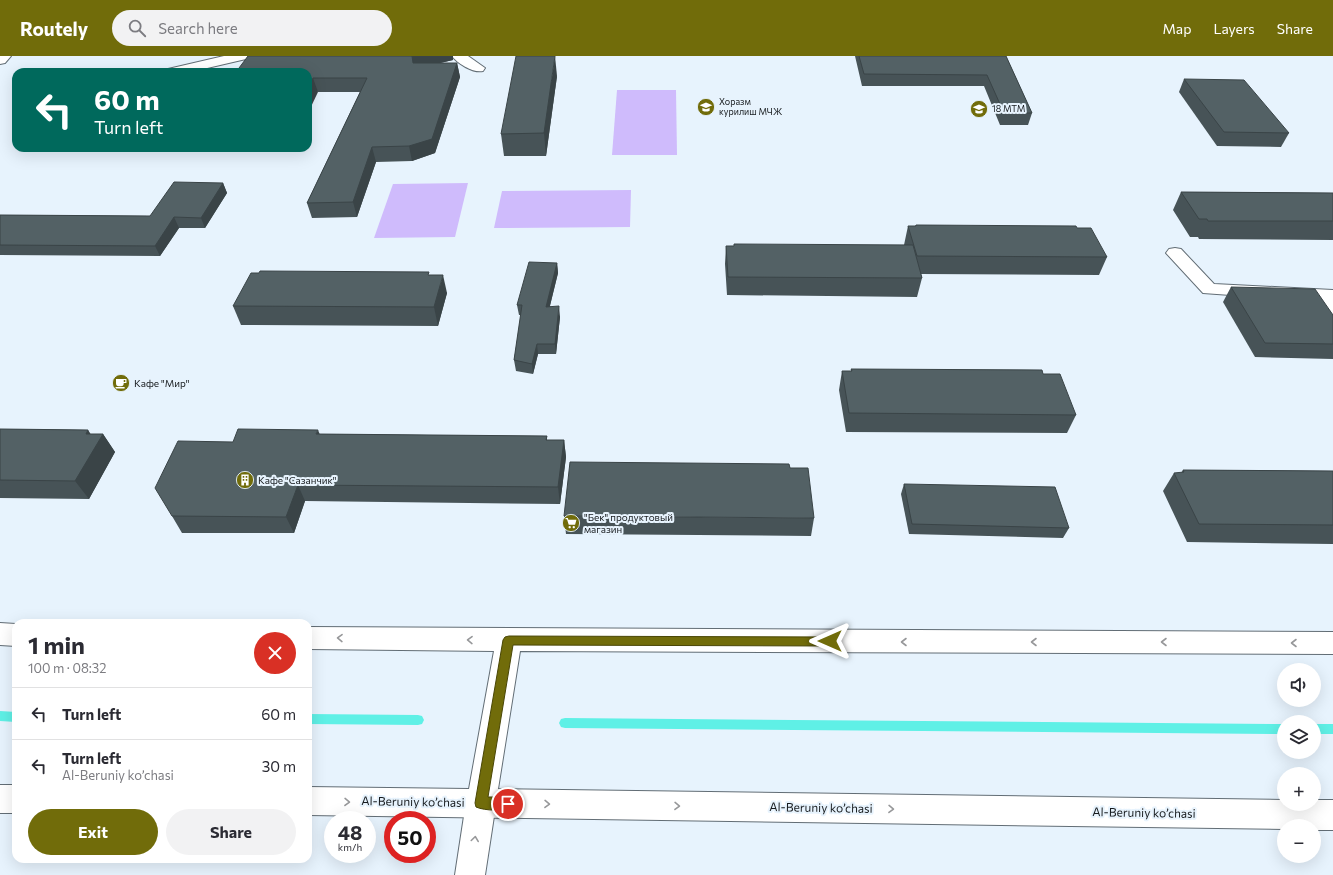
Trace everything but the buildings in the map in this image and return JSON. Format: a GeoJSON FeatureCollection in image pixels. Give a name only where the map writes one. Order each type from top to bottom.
{"type":"FeatureCollection","features":[{"type":"Feature","properties":{"kind":"main road"},"geometry":{"type":"LineString","coordinates":[[0,60],[4,56]]}},
{"type":"Feature","properties":{"kind":"main road"},"geometry":{"type":"LineString","coordinates":[[190,68],[241,56]]}},
{"type":"Feature","properties":{"kind":"main road"},"geometry":{"type":"LineString","coordinates":[[459,56],[478,68]]}},
{"type":"Feature","properties":{"kind":"main road"},"geometry":{"type":"LineString","coordinates":[[1175,253],[1209,289],[1326,295],[1333,314]]}},
{"type":"Feature","properties":{"kind":"main road"},"geometry":{"type":"LineString","coordinates":[[0,634],[12,635]]}},
{"type":"Feature","properties":{"kind":"main road"},"geometry":{"type":"LineString","coordinates":[[312,638],[1333,643]]}},
{"type":"Feature","properties":{"kind":"main road"},"geometry":{"type":"LineString","coordinates":[[470,875],[509,640]]}},
{"type":"Feature","properties":{"kind":"main road"},"geometry":{"type":"LineString","coordinates":[[0,798],[12,799]]}},
{"type":"Feature","properties":{"kind":"main road","name":"Al-Beruniy ko’chasi"},"geometry":{"type":"LineString","coordinates":[[312,801],[1333,815]]}},
{"type":"Feature","properties":{"kind":"shaded area"},"geometry":{"type":"Polygon","coordinates":[[[617,90],[676,90],[677,155],[612,155],[617,90]]]}},
{"type":"Feature","properties":{"kind":"shaded area"},"geometry":{"type":"Polygon","coordinates":[[[468,183],[455,237],[374,238],[393,184],[468,183]]]}},
{"type":"Feature","properties":{"kind":"shaded area"},"geometry":{"type":"Polygon","coordinates":[[[631,190],[630,227],[494,228],[502,191],[631,190]]]}},
{"type":"Feature","properties":{"kind":"waterway"},"geometry":{"type":"LineString","coordinates":[[0,716],[12,717]]}},
{"type":"Feature","properties":{"kind":"waterway"},"geometry":{"type":"LineString","coordinates":[[312,719],[418,720]]}},
{"type":"Feature","properties":{"kind":"waterway"},"geometry":{"type":"LineString","coordinates":[[565,723],[1277,729]]}},
{"type":"Feature","properties":{"kind":"waterway"},"geometry":{"type":"LineString","coordinates":[[1321,729],[1333,729]]}},
{"type":"Feature","properties":{"kind":"place","name":"Хоразм курилиш МЧЖ"},"geometry":{"type":"Point","coordinates":[706,107]}},
{"type":"Feature","properties":{"kind":"place","name":"18 MTM"},"geometry":{"type":"Point","coordinates":[979,109]}},
{"type":"Feature","properties":{"kind":"place","name":"Кафе \"Мир\""},"geometry":{"type":"Point","coordinates":[121,383]}},
{"type":"Feature","properties":{"kind":"place","name":"Кафе \"Сазанчик\""},"geometry":{"type":"Point","coordinates":[245,480]}},
{"type":"Feature","properties":{"kind":"place","name":"\"Бек\" продуктовый магазин"},"geometry":{"type":"Point","coordinates":[571,523]}},
{"type":"Feature","properties":{"kind":"route"},"geometry":{"type":"LineString","coordinates":[[508,804],[481,803],[509,640],[830,641]]}}]}
